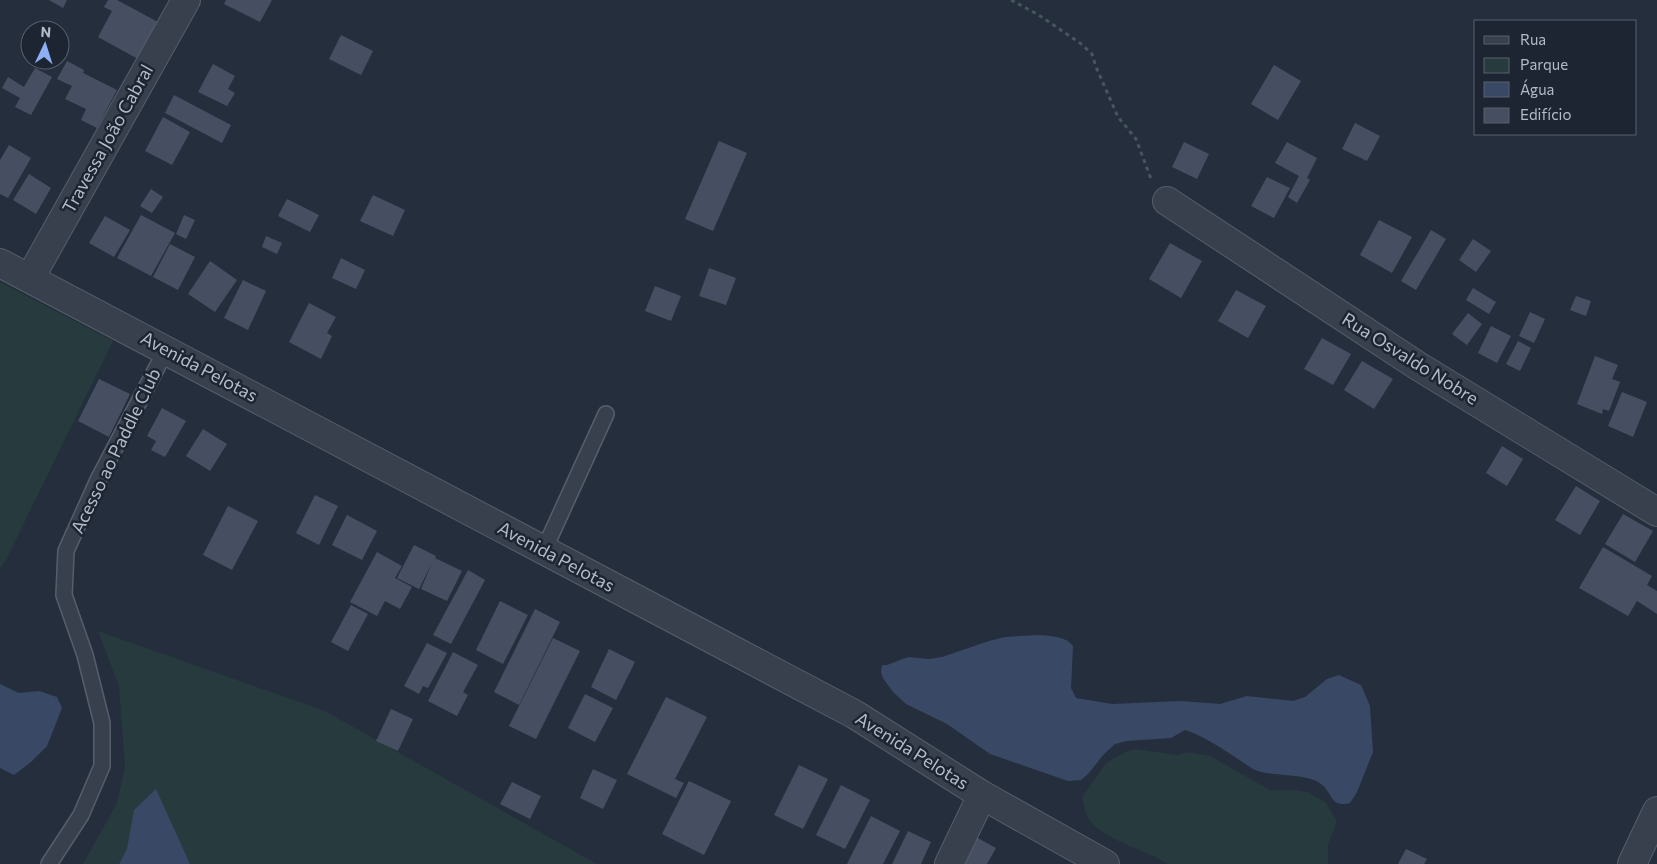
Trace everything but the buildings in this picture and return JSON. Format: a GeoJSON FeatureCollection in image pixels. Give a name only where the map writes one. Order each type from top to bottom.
{"type":"FeatureCollection","features":[{"type":"Feature","properties":{"kind":"street","name":"Travessa João Cabral"},"geometry":{"type":"LineString","coordinates":[[30,278],[186,0]]}},
{"type":"Feature","properties":{"kind":"street","name":"Rua Osvaldo Nobre"},"geometry":{"type":"LineString","coordinates":[[1167,201],[1418,366],[1657,512]]}},
{"type":"Feature","properties":{"kind":"street","name":"Avenida Pelotas"},"geometry":{"type":"LineString","coordinates":[[0,263],[854,714],[982,796],[1105,864]]}},
{"type":"Feature","properties":{"kind":"street"},"geometry":{"type":"LineString","coordinates":[[949,864],[982,796]]}},
{"type":"Feature","properties":{"kind":"street"},"geometry":{"type":"LineString","coordinates":[[1632,864],[1657,811]]}},
{"type":"Feature","properties":{"kind":"lane","name":"Acesso ao Paddle Club"},"geometry":{"type":"LineString","coordinates":[[49,864],[81,815],[102,766],[102,723],[85,655],[64,594],[66,551],[98,480],[166,350]]}},
{"type":"Feature","properties":{"kind":"lane"},"geometry":{"type":"LineString","coordinates":[[544,550],[606,414]]}},
{"type":"Feature","properties":{"kind":"path"},"geometry":{"type":"LineString","coordinates":[[1011,0],[1080,43],[1092,54],[1118,117],[1136,140],[1155,189],[1167,201]]}},
{"type":"Feature","properties":{"kind":"green space"},"geometry":{"type":"Polygon","coordinates":[[[0,282],[113,341],[0,569],[0,282]]]}},
{"type":"Feature","properties":{"kind":"green space"},"geometry":{"type":"Polygon","coordinates":[[[98,631],[325,711],[597,864],[83,864],[117,803],[125,767],[119,686],[98,631]]]}},
{"type":"Feature","properties":{"kind":"green space"},"geometry":{"type":"Polygon","coordinates":[[[1136,749],[1177,755],[1189,752],[1210,756],[1270,790],[1308,792],[1326,803],[1337,821],[1328,845],[1328,864],[1168,864],[1115,839],[1096,827],[1089,820],[1082,797],[1106,763],[1125,752],[1136,749]]]}},
{"type":"Feature","properties":{"kind":"water"},"geometry":{"type":"Polygon","coordinates":[[[1038,635],[1062,638],[1073,646],[1071,688],[1076,698],[1112,704],[1181,701],[1220,704],[1247,696],[1293,701],[1305,697],[1327,679],[1339,675],[1361,685],[1370,706],[1373,752],[1357,792],[1350,803],[1335,802],[1325,788],[1315,781],[1308,778],[1255,770],[1212,743],[1185,730],[1171,738],[1127,741],[1115,744],[1081,780],[1068,781],[990,754],[947,724],[906,704],[893,692],[881,672],[882,665],[908,657],[929,659],[942,657],[1005,637],[1038,635]]]}},
{"type":"Feature","properties":{"kind":"water"},"geometry":{"type":"Polygon","coordinates":[[[0,684],[19,693],[39,691],[57,697],[62,708],[47,746],[14,775],[0,768],[0,684]]]}},
{"type":"Feature","properties":{"kind":"water"},"geometry":{"type":"Polygon","coordinates":[[[156,789],[190,864],[119,864],[127,849],[134,810],[156,789]]]}}]}
